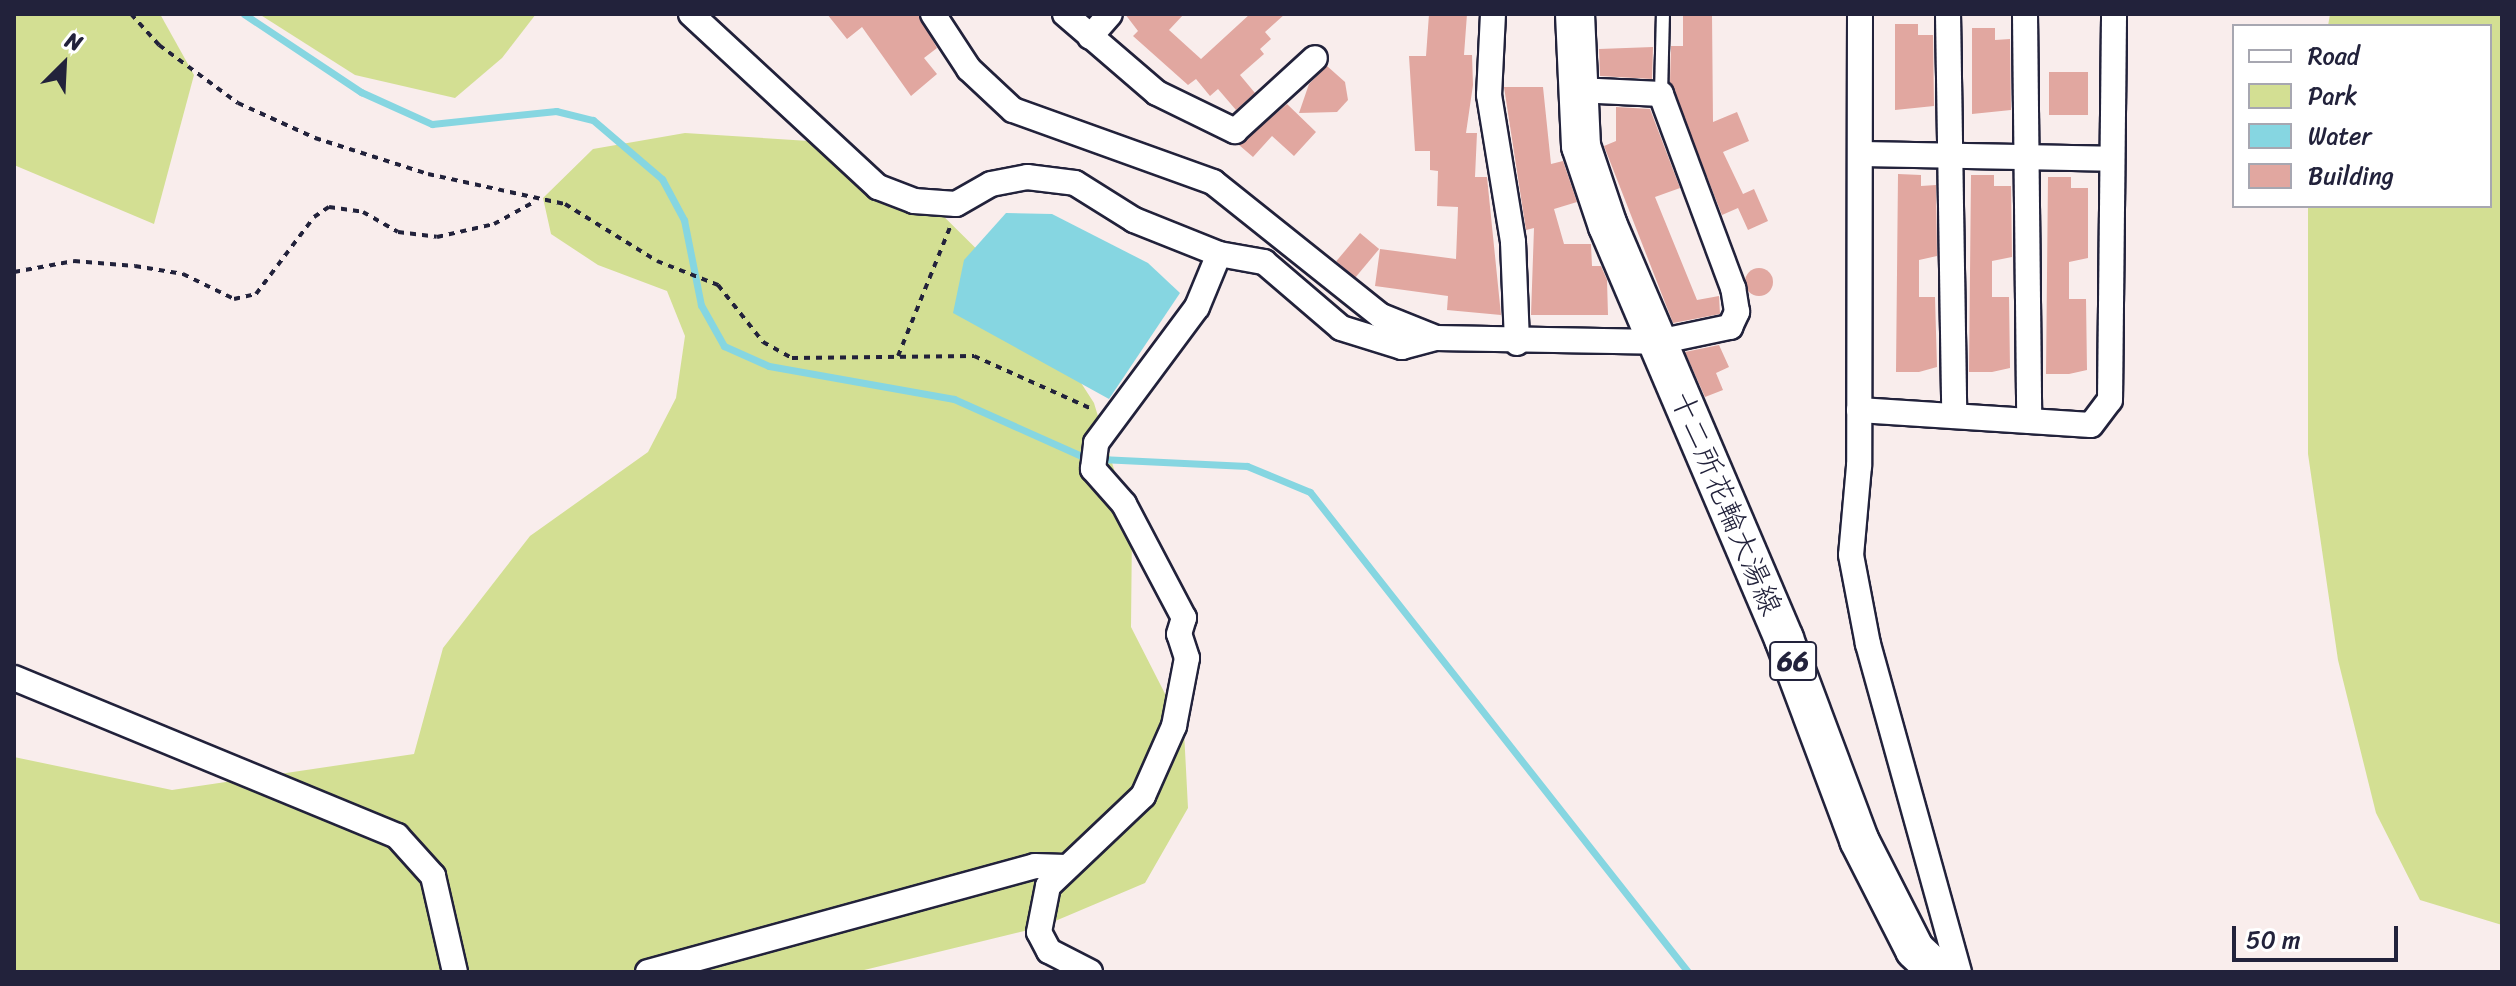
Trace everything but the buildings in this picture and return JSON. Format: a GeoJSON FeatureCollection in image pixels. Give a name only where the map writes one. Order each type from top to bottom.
{"type":"FeatureCollection","features":[{"type":"Feature","properties":{"kind":"main road","name":"十二所花輪大湯線"},"geometry":{"type":"LineString","coordinates":[[1575,14],[1581,146],[1658,342],[1784,639],[1859,840],[1915,950],[1939,972]]}},
{"type":"Feature","properties":{"kind":"street"},"geometry":{"type":"LineString","coordinates":[[691,14],[878,187],[914,201],[956,204],[991,184],[1027,177],[1075,183],[1134,220],[1219,254],[1264,262],[1341,328],[1402,347],[1436,338]]}},
{"type":"Feature","properties":{"kind":"street"},"geometry":{"type":"LineString","coordinates":[[933,14],[969,69],[1013,110],[1213,182],[1381,316],[1436,338],[1517,343],[1658,342],[1730,327],[1737,312],[1661,94],[1577,90]]}},
{"type":"Feature","properties":{"kind":"street"},"geometry":{"type":"LineString","coordinates":[[1065,14],[1157,93],[1235,131],[1315,58]]}},
{"type":"Feature","properties":{"kind":"street"},"geometry":{"type":"LineString","coordinates":[[1090,37],[1110,14]]}},
{"type":"Feature","properties":{"kind":"street"},"geometry":{"type":"LineString","coordinates":[[1493,14],[1489,95],[1513,242],[1517,343]]}},
{"type":"Feature","properties":{"kind":"street"},"geometry":{"type":"LineString","coordinates":[[1860,14],[1859,410],[1851,555],[1868,644],[1959,972]]}},
{"type":"Feature","properties":{"kind":"street"},"geometry":{"type":"LineString","coordinates":[[1948,14],[1954,416]]}},
{"type":"Feature","properties":{"kind":"street"},"geometry":{"type":"LineString","coordinates":[[2025,14],[2029,421]]}},
{"type":"Feature","properties":{"kind":"street"},"geometry":{"type":"LineString","coordinates":[[1859,410],[2091,425],[2110,400],[2114,14]]}},
{"type":"Feature","properties":{"kind":"street"},"geometry":{"type":"LineString","coordinates":[[1861,154],[2112,159]]}},
{"type":"Feature","properties":{"kind":"street"},"geometry":{"type":"LineString","coordinates":[[1090,972],[1049,951],[1039,932],[1048,886],[1143,796],[1174,726],[1187,658],[1179,634],[1184,618],[1124,504],[1093,469],[1096,443],[1197,307],[1219,254]]}},
{"type":"Feature","properties":{"kind":"street"},"geometry":{"type":"LineString","coordinates":[[14,678],[397,836],[433,876],[455,972]]}},
{"type":"Feature","properties":{"kind":"street"},"geometry":{"type":"LineString","coordinates":[[648,972],[1035,866],[1066,867]]}},
{"type":"Feature","properties":{"kind":"lane"},"geometry":{"type":"LineString","coordinates":[[1661,94],[1663,14]]}},
{"type":"Feature","properties":{"kind":"path"},"geometry":{"type":"LineString","coordinates":[[131,14],[159,45],[238,103],[315,138],[536,200],[565,204],[657,261],[718,285],[763,342],[792,358],[974,356],[1112,418]]}},
{"type":"Feature","properties":{"kind":"path"},"geometry":{"type":"LineString","coordinates":[[14,272],[74,261],[135,266],[183,274],[234,299],[256,294],[314,217],[329,207],[437,237],[494,224],[536,200]]}},
{"type":"Feature","properties":{"kind":"path"},"geometry":{"type":"LineString","coordinates":[[898,356],[946,247],[956,204]]}},
{"type":"Feature","properties":{"kind":"green space"},"geometry":{"type":"Polygon","coordinates":[[[14,14],[160,14],[194,75],[154,224],[14,165],[14,14]]]}},
{"type":"Feature","properties":{"kind":"green space"},"geometry":{"type":"Polygon","coordinates":[[[259,14],[536,14],[502,58],[455,98],[355,75],[259,14]]]}},
{"type":"Feature","properties":{"kind":"green space"},"geometry":{"type":"Polygon","coordinates":[[[2330,14],[2502,14],[2502,925],[2420,900],[2376,813],[2338,660],[2308,454],[2308,208],[2492,208],[2492,24],[2328,24],[2330,14]]]}},
{"type":"Feature","properties":{"kind":"green space"},"geometry":{"type":"Polygon","coordinates":[[[685,133],[809,141],[915,188],[1027,299],[1094,403],[1132,529],[1131,627],[1184,731],[1188,808],[1145,883],[1041,927],[856,972],[14,972],[14,757],[172,790],[414,754],[443,648],[530,536],[648,452],[676,398],[685,336],[667,291],[598,265],[551,234],[543,198],[593,149],[685,133]]]}},
{"type":"Feature","properties":{"kind":"water"},"geometry":{"type":"Polygon","coordinates":[[[1006,213],[1052,214],[1148,263],[1180,293],[1109,399],[953,313],[964,260],[1006,213]]]}},
{"type":"Feature","properties":{"kind":"waterway"},"geometry":{"type":"LineString","coordinates":[[244,14],[361,92],[432,124],[556,111],[593,120],[662,179],[684,220],[701,305],[724,346],[769,366],[954,399],[1088,459]]}},
{"type":"Feature","properties":{"kind":"waterway"},"geometry":{"type":"LineString","coordinates":[[1100,459],[1247,466],[1310,492],[1688,972]]}}]}
